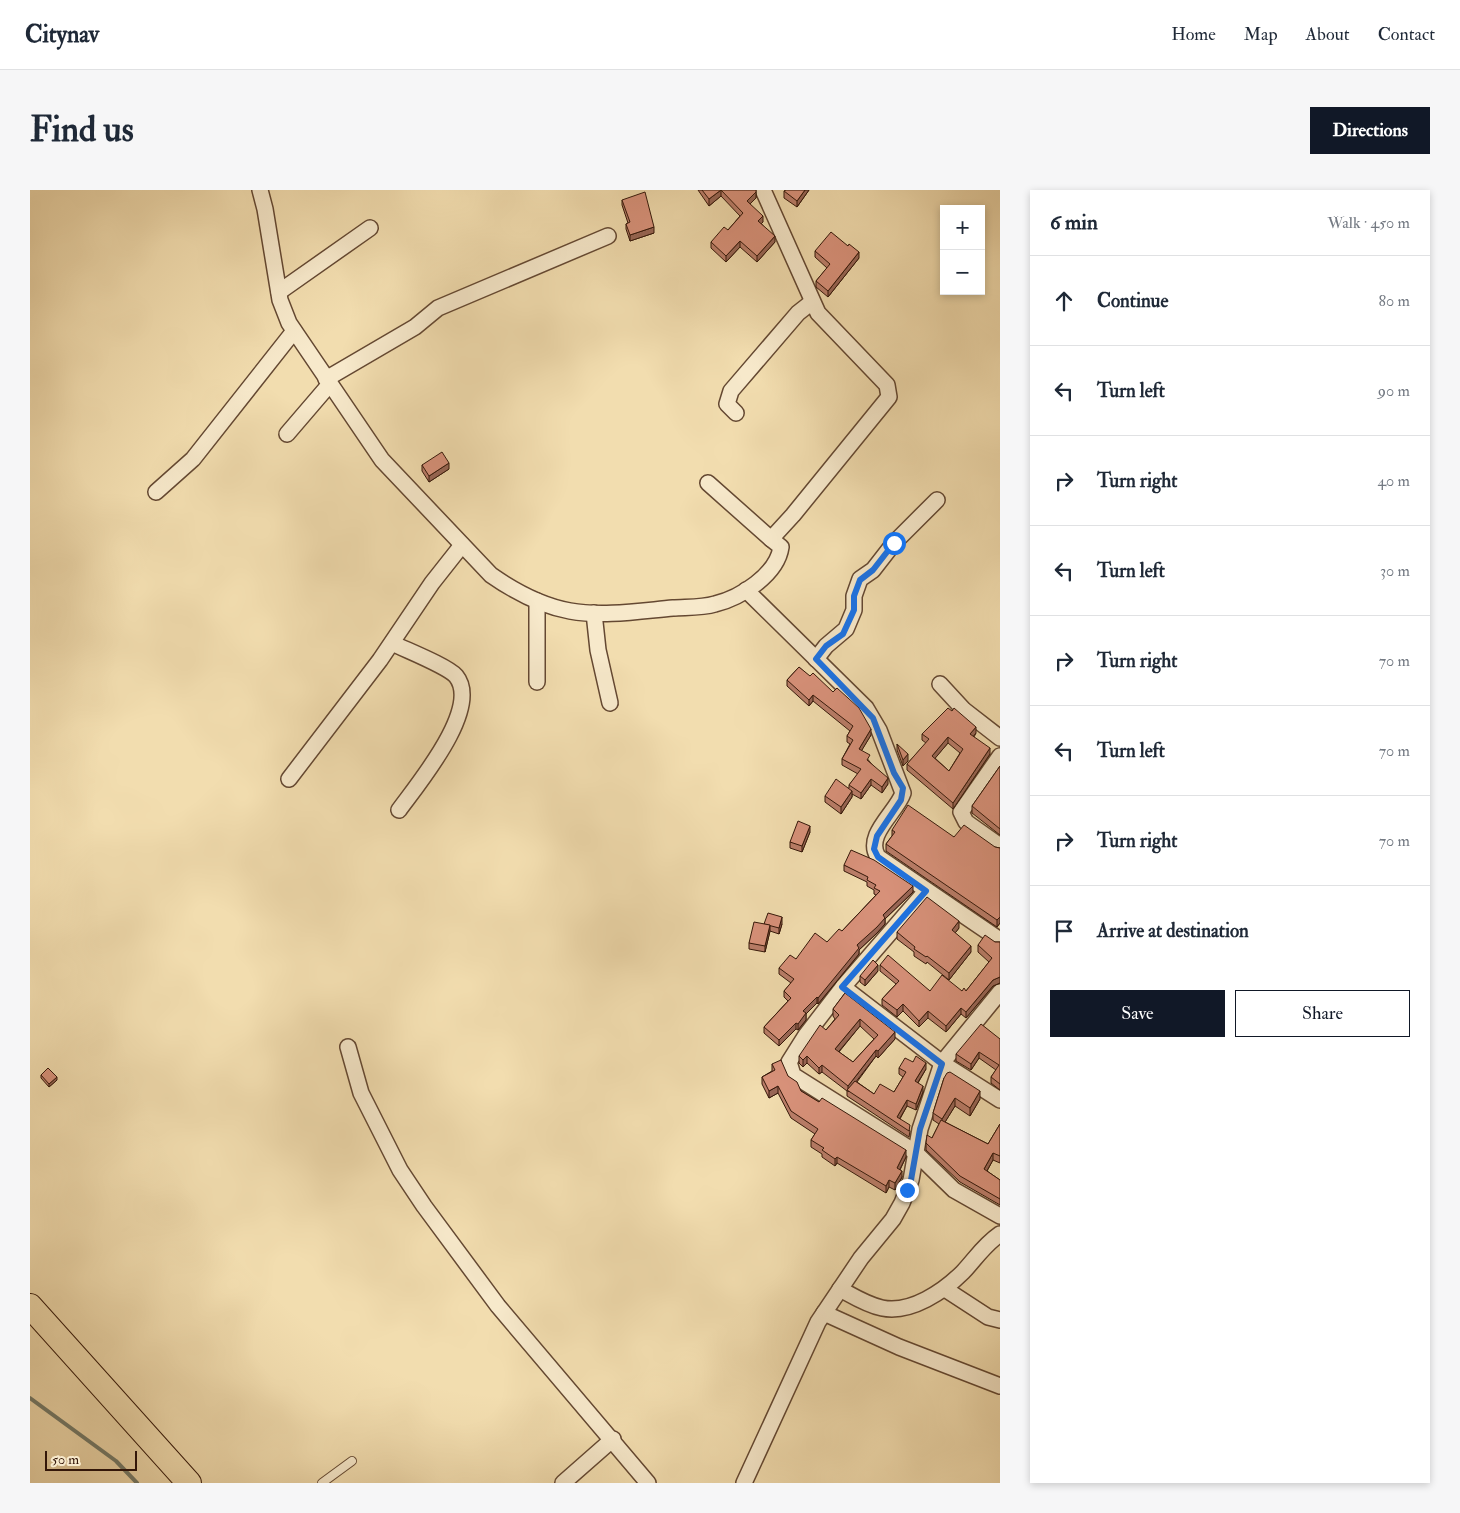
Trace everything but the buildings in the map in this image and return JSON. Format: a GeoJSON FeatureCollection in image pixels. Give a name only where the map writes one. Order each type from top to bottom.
{"type":"FeatureCollection","features":[{"type":"Feature","properties":{"kind":"main road"},"geometry":{"type":"LineString","coordinates":[[30,1306],[189,1483]]}},
{"type":"Feature","properties":{"kind":"street"},"geometry":{"type":"LineString","coordinates":[[260,190],[279,292],[284,312],[294,331],[382,460],[491,575],[504,584],[537,600],[571,612],[594,613],[713,605],[746,590],[768,571],[778,558],[781,547],[708,483]]}},
{"type":"Feature","properties":{"kind":"street"},"geometry":{"type":"LineString","coordinates":[[762,190],[812,302],[823,320],[887,385],[889,397],[800,508],[771,539]]}},
{"type":"Feature","properties":{"kind":"street"},"geometry":{"type":"LineString","coordinates":[[279,292],[370,228]]}},
{"type":"Feature","properties":{"kind":"street"},"geometry":{"type":"LineString","coordinates":[[287,434],[328,382],[415,327],[438,308],[608,236]]}},
{"type":"Feature","properties":{"kind":"street"},"geometry":{"type":"LineString","coordinates":[[736,413],[727,404],[731,391],[798,313],[812,302]]}},
{"type":"Feature","properties":{"kind":"street"},"geometry":{"type":"LineString","coordinates":[[156,492],[193,458],[294,331]]}},
{"type":"Feature","properties":{"kind":"street"},"geometry":{"type":"LineString","coordinates":[[816,659],[826,646],[846,629],[854,610],[854,596],[860,580],[873,570],[894,543],[936,500]]}},
{"type":"Feature","properties":{"kind":"street"},"geometry":{"type":"LineString","coordinates":[[289,779],[392,643],[462,545]]}},
{"type":"Feature","properties":{"kind":"street"},"geometry":{"type":"LineString","coordinates":[[746,590],[873,718],[894,773],[903,788],[901,800],[877,836],[875,853],[926,891],[998,935]]}},
{"type":"Feature","properties":{"kind":"street"},"geometry":{"type":"LineString","coordinates":[[537,600],[537,682]]}},
{"type":"Feature","properties":{"kind":"street"},"geometry":{"type":"LineString","coordinates":[[594,613],[598,650],[610,703]]}},
{"type":"Feature","properties":{"kind":"street"},"geometry":{"type":"LineString","coordinates":[[392,643],[453,673],[460,683],[461,696],[458,717],[444,747],[399,810]]}},
{"type":"Feature","properties":{"kind":"street"},"geometry":{"type":"LineString","coordinates":[[940,684],[964,710],[1000,738]]}},
{"type":"Feature","properties":{"kind":"street"},"geometry":{"type":"LineString","coordinates":[[1000,756],[961,812],[966,822],[1000,846]]}},
{"type":"Feature","properties":{"kind":"street"},"geometry":{"type":"LineString","coordinates":[[926,891],[842,987],[791,1059],[789,1065],[792,1073],[915,1152],[954,1190],[1000,1216]]}},
{"type":"Feature","properties":{"kind":"street"},"geometry":{"type":"LineString","coordinates":[[842,987],[942,1064],[1000,1100]]}},
{"type":"Feature","properties":{"kind":"street"},"geometry":{"type":"LineString","coordinates":[[744,1483],[824,1313],[860,1258],[893,1219],[911,1180],[920,1129],[942,1064],[1000,992]]}},
{"type":"Feature","properties":{"kind":"street"},"geometry":{"type":"LineString","coordinates":[[348,1047],[361,1093],[400,1170],[424,1206],[498,1306],[648,1483]]}},
{"type":"Feature","properties":{"kind":"street"},"geometry":{"type":"LineString","coordinates":[[840,1289],[872,1305],[891,1309],[914,1304],[945,1289],[985,1244],[1000,1234]]}},
{"type":"Feature","properties":{"kind":"street"},"geometry":{"type":"LineString","coordinates":[[945,1289],[988,1317],[1000,1320]]}},
{"type":"Feature","properties":{"kind":"street"},"geometry":{"type":"LineString","coordinates":[[824,1313],[899,1347],[1000,1386]]}},
{"type":"Feature","properties":{"kind":"street"},"geometry":{"type":"LineString","coordinates":[[563,1483],[613,1440]]}},
{"type":"Feature","properties":{"kind":"lane"},"geometry":{"type":"LineString","coordinates":[[322,1483],[352,1462]]}},
{"type":"Feature","properties":{"kind":"waterway"},"geometry":{"type":"LineString","coordinates":[[30,1398],[116,1461],[137,1483]]}},
{"type":"Feature","properties":{"kind":"route"},"geometry":{"type":"LineString","coordinates":[[894,543],[873,570],[860,580],[854,596],[854,610],[843,634],[826,646],[816,659],[866,708],[873,718],[894,773],[903,788],[901,800],[877,836],[875,853],[926,891],[842,987],[942,1064],[920,1129],[911,1180],[907,1190]]}}]}
